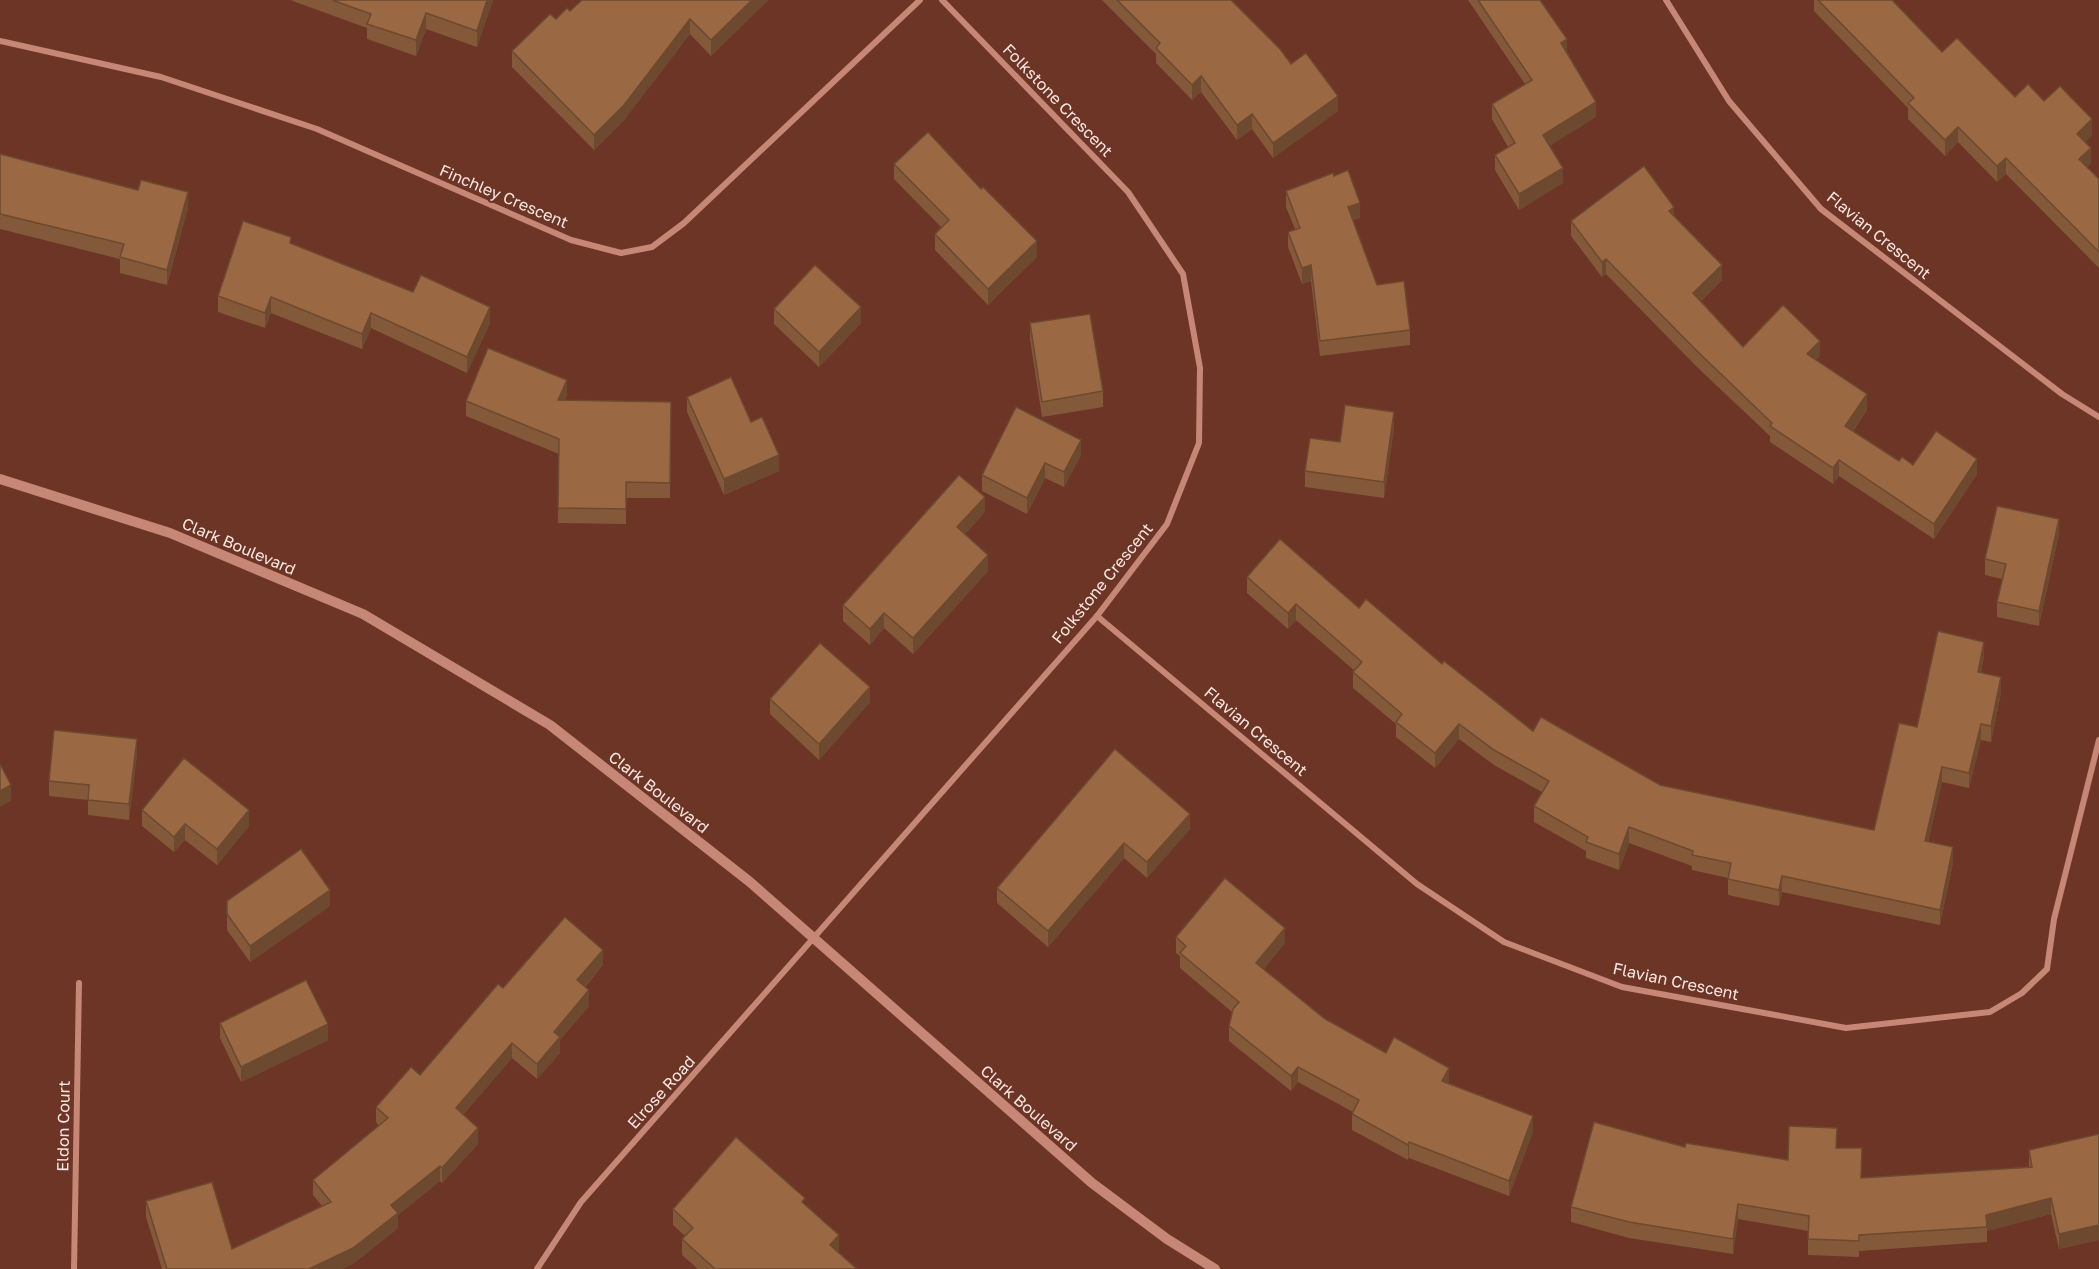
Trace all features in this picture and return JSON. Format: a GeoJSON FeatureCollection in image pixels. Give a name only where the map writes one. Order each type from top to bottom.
{"type":"FeatureCollection","features":[{"type":"Feature","properties":{"kind":"street","name":"Finchley Crescent"},"geometry":{"type":"LineString","coordinates":[[0,41],[161,77],[317,129],[571,240],[621,253],[652,247],[684,223],[920,0]]}},
{"type":"Feature","properties":{"kind":"street","name":"Folkstone Crescent"},"geometry":{"type":"LineString","coordinates":[[814,939],[1097,616],[1167,524],[1199,443],[1200,368],[1183,274],[1128,192],[942,0]]}},
{"type":"Feature","properties":{"kind":"street","name":"Flavian Crescent"},"geometry":{"type":"LineString","coordinates":[[1666,0],[1729,101],[1821,209],[2062,394],[2099,417]]}},
{"type":"Feature","properties":{"kind":"street","name":"Clark Boulevard"},"geometry":{"type":"LineString","coordinates":[[0,479],[170,533],[363,614],[550,725],[750,882],[1092,1183],[1167,1239],[1215,1269]]}},
{"type":"Feature","properties":{"kind":"street","name":"Flavian Crescent"},"geometry":{"type":"LineString","coordinates":[[1097,616],[1417,884],[1504,942],[1622,987],[1846,1028],[1990,1012],[2022,993],[2047,969],[2054,919],[2099,740]]}},
{"type":"Feature","properties":{"kind":"street","name":"Elrose Road"},"geometry":{"type":"LineString","coordinates":[[537,1269],[581,1202],[814,939]]}},
{"type":"Feature","properties":{"kind":"street","name":"Eldon Court"},"geometry":{"type":"LineString","coordinates":[[74,1269],[79,983]]}},
{"type":"Feature","properties":{"kind":"building"},"geometry":{"type":"Polygon","coordinates":[[[332,0],[487,0],[477,31],[426,13],[416,40],[367,24],[371,14],[332,0]]]}},
{"type":"Feature","properties":{"kind":"building"},"geometry":{"type":"Polygon","coordinates":[[[582,0],[752,0],[711,40],[690,19],[624,105],[594,135],[512,51],[550,14],[556,19],[567,8],[570,11],[582,0]]]}},
{"type":"Feature","properties":{"kind":"building"},"geometry":{"type":"Polygon","coordinates":[[[1117,0],[1231,0],[1280,49],[1291,64],[1306,53],[1338,96],[1273,143],[1252,114],[1237,125],[1201,76],[1192,85],[1156,48],[1160,43],[1117,0]]]}},
{"type":"Feature","properties":{"kind":"building"},"geometry":{"type":"Polygon","coordinates":[[[1478,0],[1540,0],[1567,39],[1561,43],[1596,102],[1543,135],[1563,168],[1519,194],[1495,155],[1515,143],[1492,104],[1532,80],[1478,0]]]}},
{"type":"Feature","properties":{"kind":"building"},"geometry":{"type":"Polygon","coordinates":[[[1818,0],[1892,0],[1942,52],[1957,38],[2015,97],[2028,84],[2044,101],[2060,86],[2092,119],[2077,134],[2091,148],[2079,159],[2099,179],[2099,252],[2006,158],[1997,166],[1958,127],[1945,140],[1908,103],[1914,98],[1818,0]]]}},
{"type":"Feature","properties":{"kind":"building"},"geometry":{"type":"Polygon","coordinates":[[[928,132],[981,189],[983,187],[1037,241],[988,289],[935,234],[949,220],[894,164],[928,132]]]}},
{"type":"Feature","properties":{"kind":"building"},"geometry":{"type":"Polygon","coordinates":[[[0,154],[138,190],[141,180],[188,192],[167,270],[120,257],[124,244],[0,214],[0,154]]]}},
{"type":"Feature","properties":{"kind":"building"},"geometry":{"type":"Polygon","coordinates":[[[1644,166],[1674,207],[1669,211],[1722,265],[1693,293],[1743,347],[1783,305],[1820,341],[1807,354],[1867,394],[1845,426],[1899,461],[1902,457],[1913,465],[1936,431],[1977,459],[1934,524],[1839,460],[1833,468],[1770,426],[1772,423],[1606,259],[1602,262],[1571,221],[1644,166]]]}},
{"type":"Feature","properties":{"kind":"building"},"geometry":{"type":"Polygon","coordinates":[[[1348,170],[1360,203],[1348,207],[1377,285],[1404,281],[1410,330],[1320,341],[1311,265],[1302,268],[1288,232],[1300,228],[1286,191],[1333,173],[1334,176],[1348,170]]]}},
{"type":"Feature","properties":{"kind":"building"},"geometry":{"type":"Polygon","coordinates":[[[243,221],[291,237],[290,243],[413,292],[421,275],[490,307],[467,357],[371,313],[362,334],[271,297],[265,313],[218,296],[243,221]]]}},
{"type":"Feature","properties":{"kind":"building"},"geometry":{"type":"Polygon","coordinates":[[[815,265],[861,307],[819,352],[774,309],[815,265]]]}},
{"type":"Feature","properties":{"kind":"building"},"geometry":{"type":"Polygon","coordinates":[[[1090,314],[1103,391],[1042,402],[1030,323],[1090,314]]]}},
{"type":"Feature","properties":{"kind":"building"},"geometry":{"type":"Polygon","coordinates":[[[488,348],[567,380],[558,400],[671,402],[670,483],[626,482],[626,509],[558,508],[559,439],[466,401],[488,348]]]}},
{"type":"Feature","properties":{"kind":"building"},"geometry":{"type":"Polygon","coordinates":[[[731,377],[751,422],[762,417],[779,455],[724,479],[687,397],[731,377]]]}},
{"type":"Feature","properties":{"kind":"building"},"geometry":{"type":"Polygon","coordinates":[[[1345,405],[1394,412],[1384,482],[1305,471],[1310,438],[1340,442],[1345,405]]]}},
{"type":"Feature","properties":{"kind":"building"},"geometry":{"type":"Polygon","coordinates":[[[1016,407],[1081,440],[1064,472],[1045,463],[1027,498],[982,475],[1016,407]]]}},
{"type":"Feature","properties":{"kind":"building"},"geometry":{"type":"Polygon","coordinates":[[[959,475],[985,497],[957,527],[988,555],[913,638],[884,613],[870,629],[843,605],[959,475]]]}},
{"type":"Feature","properties":{"kind":"building"},"geometry":{"type":"Polygon","coordinates":[[[1997,506],[2059,519],[2039,611],[1997,602],[2006,564],[1985,559],[1997,506]]]}},
{"type":"Feature","properties":{"kind":"building"},"geometry":{"type":"Polygon","coordinates":[[[1280,539],[1359,608],[1366,599],[1442,664],[1444,661],[1533,731],[1541,717],[1660,785],[1874,830],[1899,723],[1917,727],[1938,631],[1984,642],[1978,672],[2001,677],[1991,726],[1981,724],[1969,773],[1942,767],[1925,841],[1953,847],[1940,910],[1782,876],[1779,890],[1728,879],[1731,863],[1692,855],[1693,851],[1629,827],[1619,854],[1586,842],[1588,837],[1534,806],[1549,781],[1494,750],[1459,724],[1435,753],[1396,722],[1402,714],[1353,672],[1362,662],[1296,604],[1288,613],[1247,577],[1280,539]]]}},
{"type":"Feature","properties":{"kind":"building"},"geometry":{"type":"Polygon","coordinates":[[[820,643],[870,687],[819,744],[770,699],[820,643]]]}},
{"type":"Feature","properties":{"kind":"building"},"geometry":{"type":"Polygon","coordinates":[[[54,730],[137,739],[129,804],[88,800],[89,785],[49,781],[54,730]]]}},
{"type":"Feature","properties":{"kind":"building"},"geometry":{"type":"Polygon","coordinates":[[[1115,749],[1190,814],[1147,862],[1124,843],[1048,931],[997,888],[1115,749]]]}},
{"type":"Feature","properties":{"kind":"building"},"geometry":{"type":"Polygon","coordinates":[[[184,758],[249,810],[217,849],[185,824],[174,837],[142,810],[184,758]]]}},
{"type":"Feature","properties":{"kind":"building"},"geometry":{"type":"Polygon","coordinates":[[[0,764],[11,785],[0,791],[0,764]]]}},
{"type":"Feature","properties":{"kind":"building"},"geometry":{"type":"Polygon","coordinates":[[[301,849],[330,890],[250,946],[227,914],[227,901],[301,849]]]}},
{"type":"Feature","properties":{"kind":"building"},"geometry":{"type":"Polygon","coordinates":[[[1225,878],[1285,928],[1256,963],[1325,1019],[1386,1053],[1394,1037],[1449,1068],[1442,1081],[1533,1116],[1509,1181],[1409,1142],[1408,1145],[1352,1114],[1359,1100],[1298,1067],[1291,1076],[1229,1026],[1233,1009],[1239,1002],[1180,953],[1186,946],[1176,937],[1225,878]]]}},
{"type":"Feature","properties":{"kind":"building"},"geometry":{"type":"Polygon","coordinates":[[[565,917],[603,950],[577,980],[589,990],[554,1032],[560,1037],[537,1064],[512,1043],[456,1108],[478,1128],[442,1168],[440,1166],[391,1205],[398,1213],[353,1248],[309,1269],[167,1269],[146,1201],[212,1182],[232,1249],[331,1202],[313,1180],[388,1118],[376,1107],[411,1067],[420,1075],[498,984],[503,988],[565,917]]]}},
{"type":"Feature","properties":{"kind":"building"},"geometry":{"type":"Polygon","coordinates":[[[306,980],[328,1024],[241,1067],[220,1023],[306,980]]]}},
{"type":"Feature","properties":{"kind":"building"},"geometry":{"type":"Polygon","coordinates":[[[1594,1122],[1685,1147],[1686,1143],[1788,1160],[1789,1126],[1837,1128],[1836,1148],[1862,1148],[1861,1178],[2032,1167],[2029,1150],[2099,1134],[2099,1225],[2059,1234],[2051,1198],[1986,1215],[1987,1227],[1859,1235],[1859,1241],[1808,1239],[1809,1216],[1738,1204],[1733,1239],[1629,1222],[1571,1207],[1594,1122]]]}},
{"type":"Feature","properties":{"kind":"building"},"geometry":{"type":"Polygon","coordinates":[[[736,1137],[805,1198],[802,1202],[839,1235],[830,1245],[857,1269],[715,1269],[682,1239],[693,1228],[673,1209],[736,1137]]]}}]}
